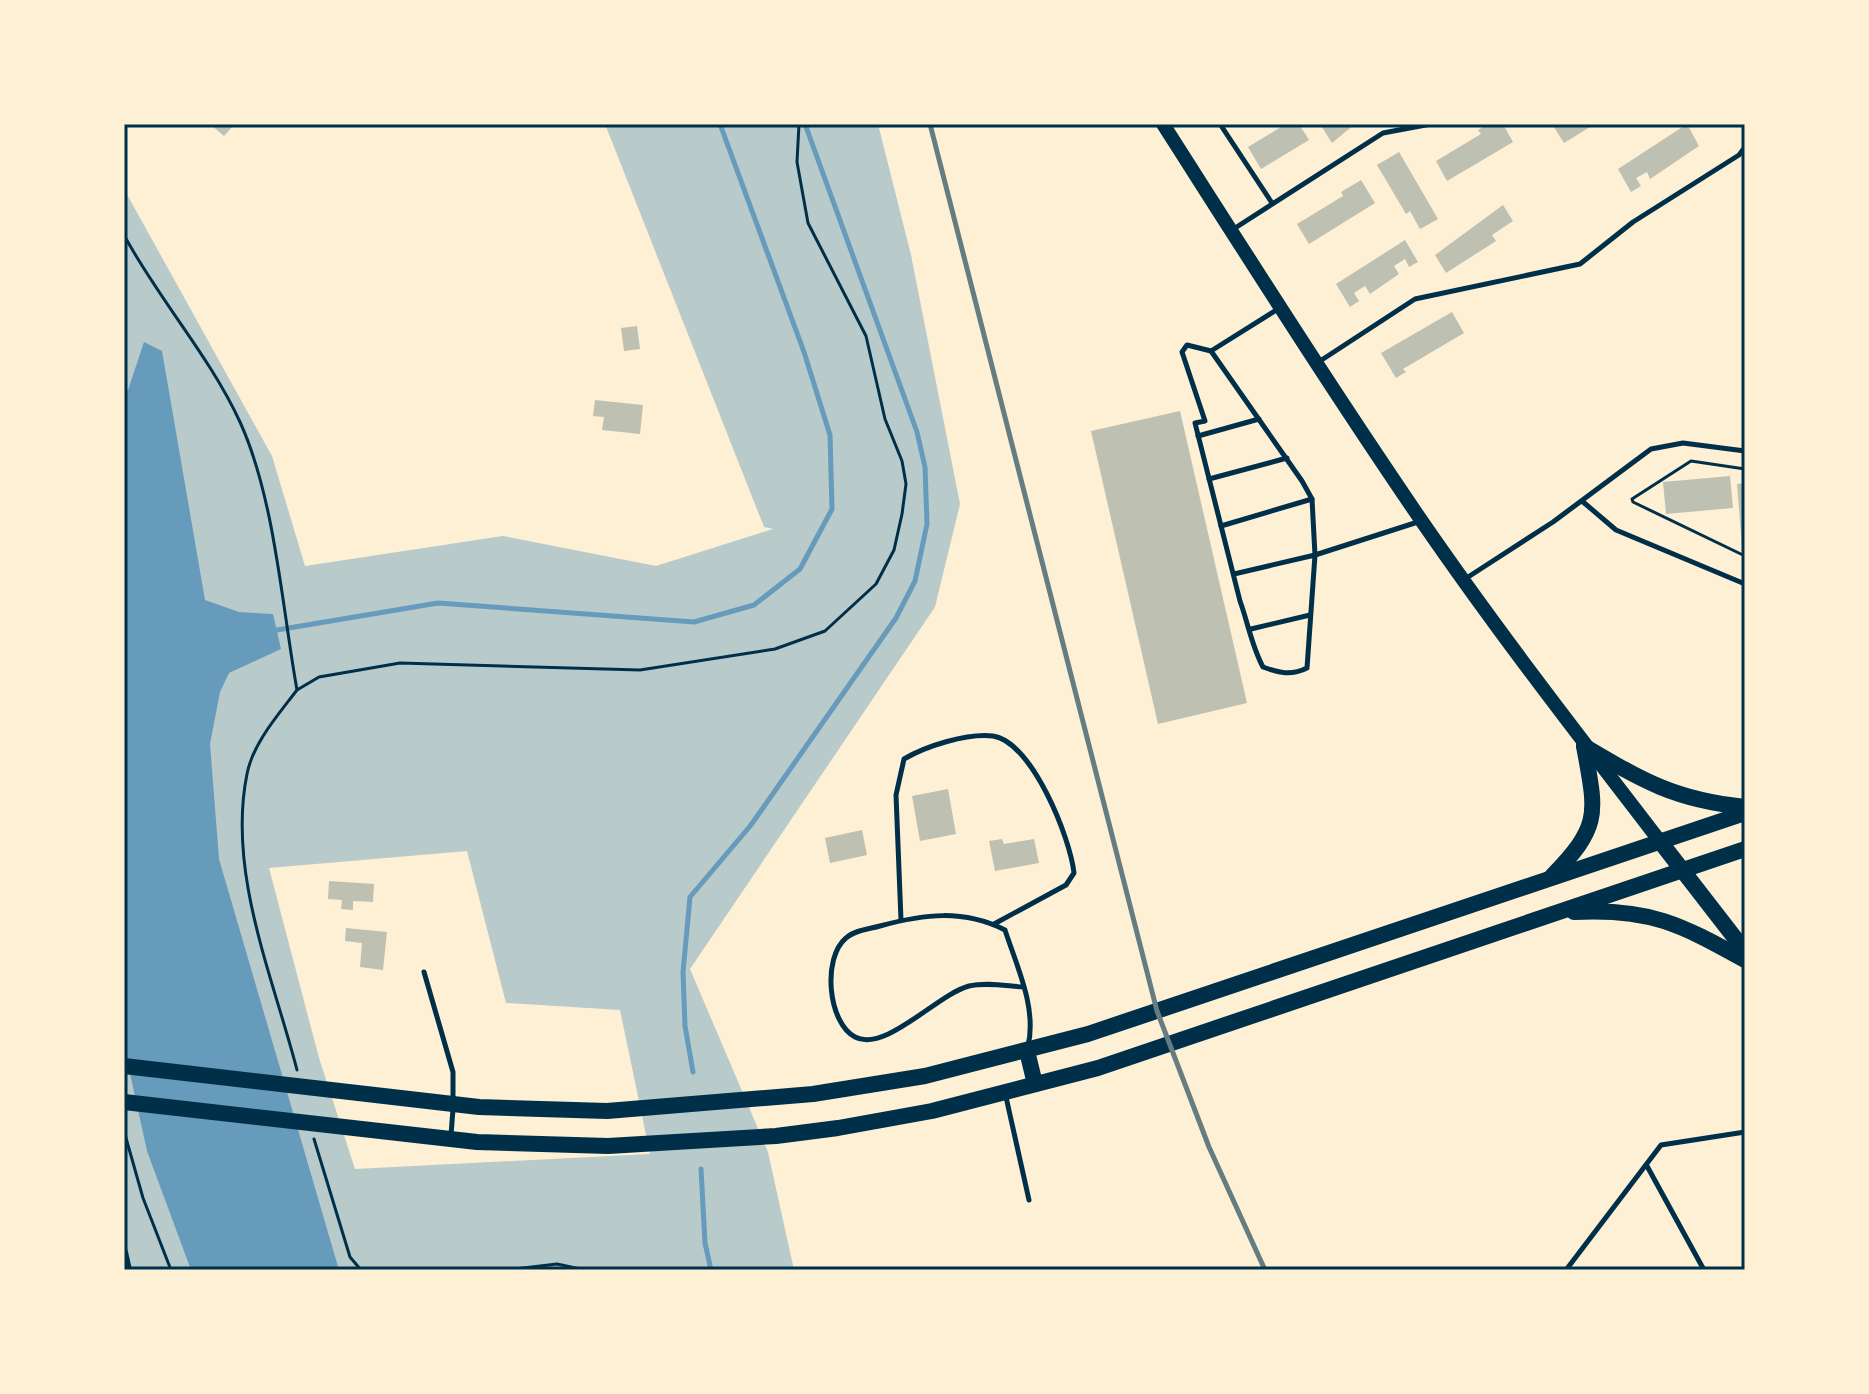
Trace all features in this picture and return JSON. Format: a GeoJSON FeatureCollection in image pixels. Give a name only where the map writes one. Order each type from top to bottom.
{"type":"FeatureCollection","features":[{"type":"Feature","properties":{"kind":"main road"},"geometry":{"type":"LineString","coordinates":[[1163,124],[1279,308],[1422,521],[1584,746],[1745,951]]}},
{"type":"Feature","properties":{"kind":"main road"},"geometry":{"type":"LineString","coordinates":[[1584,746],[1676,796],[1745,810]]}},
{"type":"Feature","properties":{"kind":"main road"},"geometry":{"type":"LineString","coordinates":[[1551,877],[1577,851],[1593,818],[1594,802],[1584,746]]}},
{"type":"Feature","properties":{"kind":"main road"},"geometry":{"type":"LineString","coordinates":[[124,1066],[453,1104],[607,1111],[726,1104],[925,1076],[1027,1051],[1144,1016],[1745,810]]}},
{"type":"Feature","properties":{"kind":"main road"},"geometry":{"type":"LineString","coordinates":[[124,1102],[451,1140],[608,1146],[776,1136],[932,1111],[1169,1045],[1745,849]]}},
{"type":"Feature","properties":{"kind":"main road"},"geometry":{"type":"LineString","coordinates":[[1552,913],[1617,910],[1643,913],[1677,924],[1745,960]]}},
{"type":"Feature","properties":{"kind":"main road"},"geometry":{"type":"LineString","coordinates":[[1027,1051],[1035,1084]]}},
{"type":"Feature","properties":{"kind":"street"},"geometry":{"type":"LineString","coordinates":[[124,1252],[128,1270]]}},
{"type":"Feature","properties":{"kind":"lane"},"geometry":{"type":"LineString","coordinates":[[1220,124],[1272,203]]}},
{"type":"Feature","properties":{"kind":"lane"},"geometry":{"type":"LineString","coordinates":[[1231,230],[1383,133],[1431,124]]}},
{"type":"Feature","properties":{"kind":"lane"},"geometry":{"type":"LineString","coordinates":[[1317,364],[1415,299],[1580,264],[1633,222],[1739,155],[1745,147]]}},
{"type":"Feature","properties":{"kind":"lane"},"geometry":{"type":"LineString","coordinates":[[1211,351],[1279,308]]}},
{"type":"Feature","properties":{"kind":"lane"},"geometry":{"type":"LineString","coordinates":[[1187,345],[1211,351],[1259,419],[1312,499],[1315,555],[1307,668],[1290,674],[1263,667],[1255,654],[1251,629],[1195,423],[1205,421],[1182,352],[1187,345]]}},
{"type":"Feature","properties":{"kind":"lane"},"geometry":{"type":"LineString","coordinates":[[1198,436],[1259,419]]}},
{"type":"Feature","properties":{"kind":"lane"},"geometry":{"type":"LineString","coordinates":[[1464,580],[1582,501],[1651,449],[1683,443],[1745,451]]}},
{"type":"Feature","properties":{"kind":"lane"},"geometry":{"type":"LineString","coordinates":[[1209,479],[1287,458]]}},
{"type":"Feature","properties":{"kind":"lane"},"geometry":{"type":"LineString","coordinates":[[1221,526],[1312,499]]}},
{"type":"Feature","properties":{"kind":"lane"},"geometry":{"type":"LineString","coordinates":[[1582,501],[1616,530],[1745,584]]}},
{"type":"Feature","properties":{"kind":"lane"},"geometry":{"type":"LineString","coordinates":[[1234,574],[1315,555],[1422,521]]}},
{"type":"Feature","properties":{"kind":"lane"},"geometry":{"type":"LineString","coordinates":[[1251,629],[1310,615]]}},
{"type":"Feature","properties":{"kind":"lane"},"geometry":{"type":"LineString","coordinates":[[901,920],[896,795],[904,759],[919,750],[994,736],[1020,751],[1055,810],[1074,873],[1066,885],[993,924]]}},
{"type":"Feature","properties":{"kind":"lane"},"geometry":{"type":"LineString","coordinates":[[1024,987],[969,986],[949,994],[881,1038],[869,1040],[853,1037],[840,1023],[834,1003],[833,968],[837,950],[851,934],[901,920],[940,914],[969,917],[993,924],[1005,930],[1024,987],[1031,1030],[1027,1051]]}},
{"type":"Feature","properties":{"kind":"lane"},"geometry":{"type":"LineString","coordinates":[[424,972],[453,1072],[451,1140]]}},
{"type":"Feature","properties":{"kind":"lane"},"geometry":{"type":"LineString","coordinates":[[1005,1092],[1029,1200]]}},
{"type":"Feature","properties":{"kind":"lane"},"geometry":{"type":"LineString","coordinates":[[1566,1270],[1661,1145],[1745,1132]]}},
{"type":"Feature","properties":{"kind":"lane"},"geometry":{"type":"LineString","coordinates":[[1647,1166],[1704,1270]]}},
{"type":"Feature","properties":{"kind":"path"},"geometry":{"type":"LineString","coordinates":[[298,1076],[258,932],[243,847],[247,773],[268,728],[297,690],[319,677],[400,663],[640,670],[775,649],[825,631],[876,584],[894,550],[902,514],[904,472],[885,419],[866,336],[808,223],[797,162],[799,124]]}},
{"type":"Feature","properties":{"kind":"path"},"geometry":{"type":"LineString","coordinates":[[124,235],[146,277],[219,381],[241,424],[261,484],[297,690]]}},
{"type":"Feature","properties":{"kind":"path"},"geometry":{"type":"LineString","coordinates":[[1745,469],[1691,461],[1632,499],[1745,556]]}},
{"type":"Feature","properties":{"kind":"path"},"geometry":{"type":"LineString","coordinates":[[124,1131],[143,1198],[171,1270]]}},
{"type":"Feature","properties":{"kind":"path"},"geometry":{"type":"LineString","coordinates":[[312,1131],[331,1205],[350,1257],[361,1270]]}},
{"type":"Feature","properties":{"kind":"path"},"geometry":{"type":"LineString","coordinates":[[506,1270],[557,1264],[585,1270]]}},
{"type":"Feature","properties":{"kind":"shaded area"},"geometry":{"type":"Polygon","coordinates":[[[605,124],[878,124],[911,255],[960,504],[935,607],[690,969],[768,1152],[794,1270],[124,1270],[124,189],[272,456],[305,566],[503,536],[656,566],[773,529],[764,527],[605,124]],[[467,851],[269,868],[319,1058],[355,1169],[650,1154],[620,1010],[506,1003],[467,851]]]}},
{"type":"Feature","properties":{"kind":"water"},"geometry":{"type":"Polygon","coordinates":[[[144,342],[162,351],[205,600],[239,612],[273,614],[281,649],[229,673],[220,692],[210,744],[219,859],[339,1270],[191,1270],[147,1151],[124,1046],[124,393],[128,390],[144,342]]]}},
{"type":"Feature","properties":{"kind":"building"},"geometry":{"type":"Polygon","coordinates":[[[210,124],[228,124],[232,127],[224,136],[210,124]]]}},
{"type":"Feature","properties":{"kind":"building"},"geometry":{"type":"Polygon","coordinates":[[[1286,124],[1299,124],[1309,140],[1261,169],[1248,147],[1286,124]]]}},
{"type":"Feature","properties":{"kind":"building"},"geometry":{"type":"Polygon","coordinates":[[[1320,124],[1355,124],[1332,143],[1320,124]]]}},
{"type":"Feature","properties":{"kind":"building"},"geometry":{"type":"Polygon","coordinates":[[[1488,124],[1503,124],[1513,142],[1447,181],[1436,161],[1481,134],[1478,130],[1488,124]]]}},
{"type":"Feature","properties":{"kind":"building"},"geometry":{"type":"Polygon","coordinates":[[[1552,124],[1595,124],[1564,143],[1552,124]]]}},
{"type":"Feature","properties":{"kind":"building"},"geometry":{"type":"Polygon","coordinates":[[[1687,124],[1699,146],[1650,179],[1647,172],[1636,178],[1641,186],[1631,192],[1618,169],[1687,124]]]}},
{"type":"Feature","properties":{"kind":"building"},"geometry":{"type":"Polygon","coordinates":[[[1399,152],[1438,219],[1420,229],[1410,211],[1406,214],[1377,165],[1399,152]]]}},
{"type":"Feature","properties":{"kind":"building"},"geometry":{"type":"Polygon","coordinates":[[[1361,180],[1375,203],[1309,244],[1297,224],[1343,196],[1341,192],[1361,180]]]}},
{"type":"Feature","properties":{"kind":"building"},"geometry":{"type":"Polygon","coordinates":[[[1503,205],[1513,221],[1492,235],[1496,241],[1446,273],[1435,255],[1503,205]]]}},
{"type":"Feature","properties":{"kind":"building"},"geometry":{"type":"Polygon","coordinates":[[[1405,240],[1418,262],[1409,267],[1405,259],[1394,266],[1399,274],[1370,294],[1365,286],[1354,293],[1359,301],[1350,307],[1336,284],[1405,240]]]}},
{"type":"Feature","properties":{"kind":"building"},"geometry":{"type":"Polygon","coordinates":[[[1452,312],[1464,333],[1403,369],[1406,372],[1396,378],[1381,353],[1452,312]]]}},
{"type":"Feature","properties":{"kind":"building"},"geometry":{"type":"Polygon","coordinates":[[[637,326],[640,349],[624,351],[621,328],[637,326]]]}},
{"type":"Feature","properties":{"kind":"building"},"geometry":{"type":"Polygon","coordinates":[[[595,400],[643,405],[640,434],[602,430],[604,417],[593,416],[595,400]]]}},
{"type":"Feature","properties":{"kind":"building"},"geometry":{"type":"Polygon","coordinates":[[[1180,411],[1247,703],[1158,724],[1091,431],[1180,411]]]}},
{"type":"Feature","properties":{"kind":"building"},"geometry":{"type":"Polygon","coordinates":[[[1730,476],[1733,508],[1666,514],[1663,482],[1730,476]]]}},
{"type":"Feature","properties":{"kind":"building"},"geometry":{"type":"Polygon","coordinates":[[[1745,483],[1745,546],[1742,546],[1737,484],[1745,483]]]}},
{"type":"Feature","properties":{"kind":"building"},"geometry":{"type":"Polygon","coordinates":[[[948,789],[956,834],[920,841],[912,796],[948,789]]]}},
{"type":"Feature","properties":{"kind":"building"},"geometry":{"type":"Polygon","coordinates":[[[862,830],[867,855],[830,863],[825,838],[862,830]]]}},
{"type":"Feature","properties":{"kind":"building"},"geometry":{"type":"Polygon","coordinates":[[[1002,839],[1004,844],[1034,839],[1039,863],[995,871],[989,841],[1002,839]]]}},
{"type":"Feature","properties":{"kind":"building"},"geometry":{"type":"Polygon","coordinates":[[[329,881],[374,884],[373,902],[353,901],[353,910],[341,909],[342,900],[328,899],[329,881]]]}},
{"type":"Feature","properties":{"kind":"building"},"geometry":{"type":"Polygon","coordinates":[[[346,928],[387,932],[383,970],[360,967],[362,943],[345,941],[346,928]]]}},
{"type":"Feature","properties":{"kind":"waterway"},"geometry":{"type":"LineString","coordinates":[[271,631],[438,603],[694,622],[754,605],[800,569],[832,509],[830,435],[804,352],[720,124]]}},
{"type":"Feature","properties":{"kind":"waterway"},"geometry":{"type":"LineString","coordinates":[[693,1072],[685,1026],[683,972],[690,897],[751,825],[896,618],[915,581],[927,524],[925,467],[917,432],[805,124]]}},
{"type":"Feature","properties":{"kind":"waterway"},"geometry":{"type":"LineString","coordinates":[[701,1169],[705,1243],[711,1270]]}},
{"type":"Feature","properties":{"kind":"railway"},"geometry":{"type":"LineString","coordinates":[[930,124],[1157,1011],[1209,1147],[1265,1270]]}}]}
